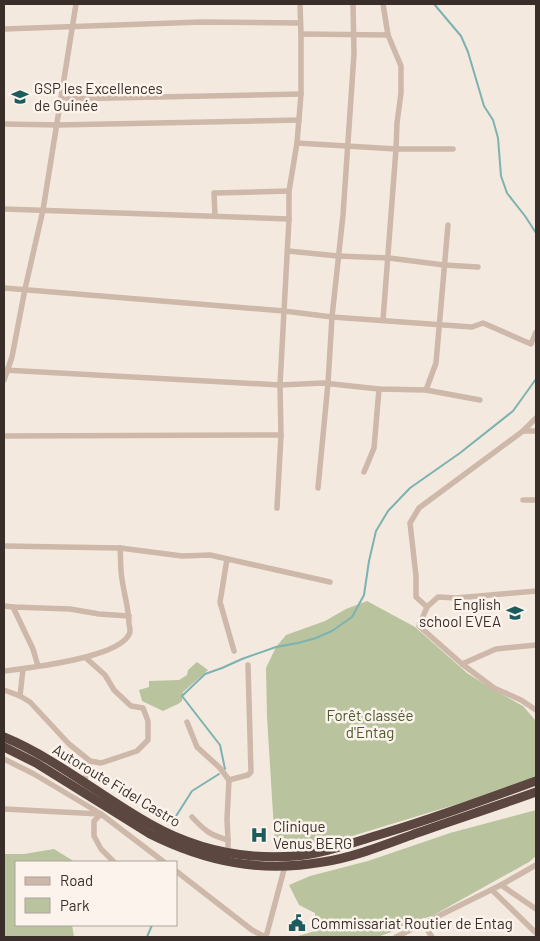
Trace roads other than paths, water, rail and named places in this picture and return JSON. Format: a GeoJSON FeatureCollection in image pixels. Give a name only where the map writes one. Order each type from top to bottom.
{"type":"FeatureCollection","features":[{"type":"Feature","properties":{"kind":"highway","name":"Autoroute Fidel Castro"},"geometry":{"type":"LineString","coordinates":[[4,737],[48,759],[127,810],[180,839],[208,849],[260,857],[296,856],[320,852],[402,828],[536,781]]}},
{"type":"Feature","properties":{"kind":"highway","name":"Autoroute Fidel Castro"},"geometry":{"type":"LineString","coordinates":[[4,747],[36,763],[104,810],[150,834],[190,852],[218,860],[253,866],[285,866],[323,862],[358,854],[536,792]]}},
{"type":"Feature","properties":{"kind":"street"},"geometry":{"type":"LineString","coordinates":[[4,380],[5,370],[12,357],[43,210],[76,4]]}},
{"type":"Feature","properties":{"kind":"street"},"geometry":{"type":"LineString","coordinates":[[277,508],[281,435],[280,385],[288,251],[289,191],[297,143],[301,94],[300,4]]}},
{"type":"Feature","properties":{"kind":"street"},"geometry":{"type":"LineString","coordinates":[[318,488],[348,147],[354,54],[353,4]]}},
{"type":"Feature","properties":{"kind":"street"},"geometry":{"type":"LineString","coordinates":[[383,4],[388,35],[401,66],[401,93],[397,123],[389,258],[383,320]]}},
{"type":"Feature","properties":{"kind":"street"},"geometry":{"type":"LineString","coordinates":[[4,29],[202,22],[300,23]]}},
{"type":"Feature","properties":{"kind":"street"},"geometry":{"type":"LineString","coordinates":[[301,34],[388,35]]}},
{"type":"Feature","properties":{"kind":"street"},"geometry":{"type":"LineString","coordinates":[[61,99],[301,94]]}},
{"type":"Feature","properties":{"kind":"street"},"geometry":{"type":"LineString","coordinates":[[4,124],[57,125],[299,120]]}},
{"type":"Feature","properties":{"kind":"street"},"geometry":{"type":"LineString","coordinates":[[297,143],[396,150],[453,150]]}},
{"type":"Feature","properties":{"kind":"street"},"geometry":{"type":"LineString","coordinates":[[215,216],[214,193],[289,191]]}},
{"type":"Feature","properties":{"kind":"street"},"geometry":{"type":"LineString","coordinates":[[4,209],[289,219]]}},
{"type":"Feature","properties":{"kind":"street"},"geometry":{"type":"LineString","coordinates":[[426,390],[436,362],[448,225]]}},
{"type":"Feature","properties":{"kind":"street"},"geometry":{"type":"LineString","coordinates":[[288,251],[478,267]]}},
{"type":"Feature","properties":{"kind":"street"},"geometry":{"type":"LineString","coordinates":[[4,288],[284,310],[332,318],[472,326],[483,324],[531,344],[536,332]]}},
{"type":"Feature","properties":{"kind":"street"},"geometry":{"type":"LineString","coordinates":[[5,370],[280,385],[328,384],[379,389],[426,390],[480,400]]}},
{"type":"Feature","properties":{"kind":"street"},"geometry":{"type":"LineString","coordinates":[[364,472],[374,448],[379,389]]}},
{"type":"Feature","properties":{"kind":"street"},"geometry":{"type":"LineString","coordinates":[[427,607],[416,597],[416,576],[410,523],[419,508],[523,430],[536,418]]}},
{"type":"Feature","properties":{"kind":"street"},"geometry":{"type":"LineString","coordinates":[[523,430],[536,431]]}},
{"type":"Feature","properties":{"kind":"street"},"geometry":{"type":"LineString","coordinates":[[4,436],[281,435]]}},
{"type":"Feature","properties":{"kind":"street"},"geometry":{"type":"LineString","coordinates":[[523,500],[536,500]]}},
{"type":"Feature","properties":{"kind":"street"},"geometry":{"type":"LineString","coordinates":[[4,546],[120,548],[182,556],[210,555],[330,582]]}},
{"type":"Feature","properties":{"kind":"street"},"geometry":{"type":"LineString","coordinates":[[4,671],[86,658],[108,650],[123,641],[130,633],[122,578],[120,548]]}},
{"type":"Feature","properties":{"kind":"street"},"geometry":{"type":"LineString","coordinates":[[227,559],[220,602],[234,651]]}},
{"type":"Feature","properties":{"kind":"street"},"geometry":{"type":"LineString","coordinates":[[536,591],[456,598],[438,597],[427,607],[419,626],[462,664],[494,688],[521,700],[536,710]]}},
{"type":"Feature","properties":{"kind":"street"},"geometry":{"type":"LineString","coordinates":[[4,606],[70,609],[99,614],[129,616]]}},
{"type":"Feature","properties":{"kind":"street"},"geometry":{"type":"LineString","coordinates":[[13,607],[33,649],[38,666]]}},
{"type":"Feature","properties":{"kind":"street"},"geometry":{"type":"LineString","coordinates":[[462,664],[496,649],[536,645]]}},
{"type":"Feature","properties":{"kind":"street"},"geometry":{"type":"LineString","coordinates":[[4,690],[30,702],[69,744],[90,761],[102,763],[137,751],[148,740],[148,721],[143,708],[131,706],[114,690],[105,675],[86,658]]}},
{"type":"Feature","properties":{"kind":"street"},"geometry":{"type":"LineString","coordinates":[[229,780],[248,775],[251,772],[248,666]]}},
{"type":"Feature","properties":{"kind":"street"},"geometry":{"type":"LineString","coordinates":[[20,696],[23,669]]}},
{"type":"Feature","properties":{"kind":"street"},"geometry":{"type":"LineString","coordinates":[[187,722],[197,746],[220,768],[229,780],[228,853]]}},
{"type":"Feature","properties":{"kind":"street"},"geometry":{"type":"LineString","coordinates":[[4,759],[104,810],[163,861]]}},
{"type":"Feature","properties":{"kind":"street"},"geometry":{"type":"LineString","coordinates":[[84,782],[90,761]]}},
{"type":"Feature","properties":{"kind":"street"},"geometry":{"type":"LineString","coordinates":[[4,809],[104,810]]}},
{"type":"Feature","properties":{"kind":"street"},"geometry":{"type":"LineString","coordinates":[[104,810],[94,821],[94,836],[101,848],[113,861]]}},
{"type":"Feature","properties":{"kind":"street"},"geometry":{"type":"LineString","coordinates":[[192,817],[202,828],[214,836],[228,840]]}},
{"type":"Feature","properties":{"kind":"street"},"geometry":{"type":"LineString","coordinates":[[396,937],[492,890],[536,865]]}},
{"type":"Feature","properties":{"kind":"street"},"geometry":{"type":"LineString","coordinates":[[178,873],[252,930],[266,937],[285,866]]}},
{"type":"Feature","properties":{"kind":"street"},"geometry":{"type":"LineString","coordinates":[[501,885],[536,909]]}},
{"type":"Feature","properties":{"kind":"street"},"geometry":{"type":"LineString","coordinates":[[492,890],[536,933]]}},
{"type":"Feature","properties":{"kind":"street"},"geometry":{"type":"LineString","coordinates":[[423,923],[432,937]]}},
{"type":"Feature","properties":{"kind":"waterway"},"geometry":{"type":"LineString","coordinates":[[434,4],[461,36],[468,52],[484,106],[493,120],[498,138],[501,176],[507,193],[536,233]]}},
{"type":"Feature","properties":{"kind":"waterway"},"geometry":{"type":"LineString","coordinates":[[225,769],[220,745],[182,696],[205,674],[276,647],[316,638],[332,631],[352,617],[364,595],[376,531],[388,511],[410,488],[460,453],[513,411],[536,379]]}},
{"type":"Feature","properties":{"kind":"waterway"},"geometry":{"type":"LineString","coordinates":[[171,824],[192,791],[219,774]]}},
{"type":"Feature","properties":{"kind":"waterway"},"geometry":{"type":"LineString","coordinates":[[147,937],[152,926]]}},
{"type":"Feature","properties":{"kind":"place","name":"GSP les Excellences de Guinée"},"geometry":{"type":"Point","coordinates":[20,97]}},
{"type":"Feature","properties":{"kind":"place","name":"English school EVEA"},"geometry":{"type":"Point","coordinates":[515,613]}},
{"type":"Feature","properties":{"kind":"place","name":"Clinique Venus BERG"},"geometry":{"type":"Point","coordinates":[259,835]}},
{"type":"Feature","properties":{"kind":"place","name":"Commissariat Routier de Entag"},"geometry":{"type":"Point","coordinates":[297,923]}},
{"type":"Feature","properties":{"kind":"park label","name":"Forêt classée d'Entag"},"geometry":{"type":"Point","coordinates":[370,724]}}]}
